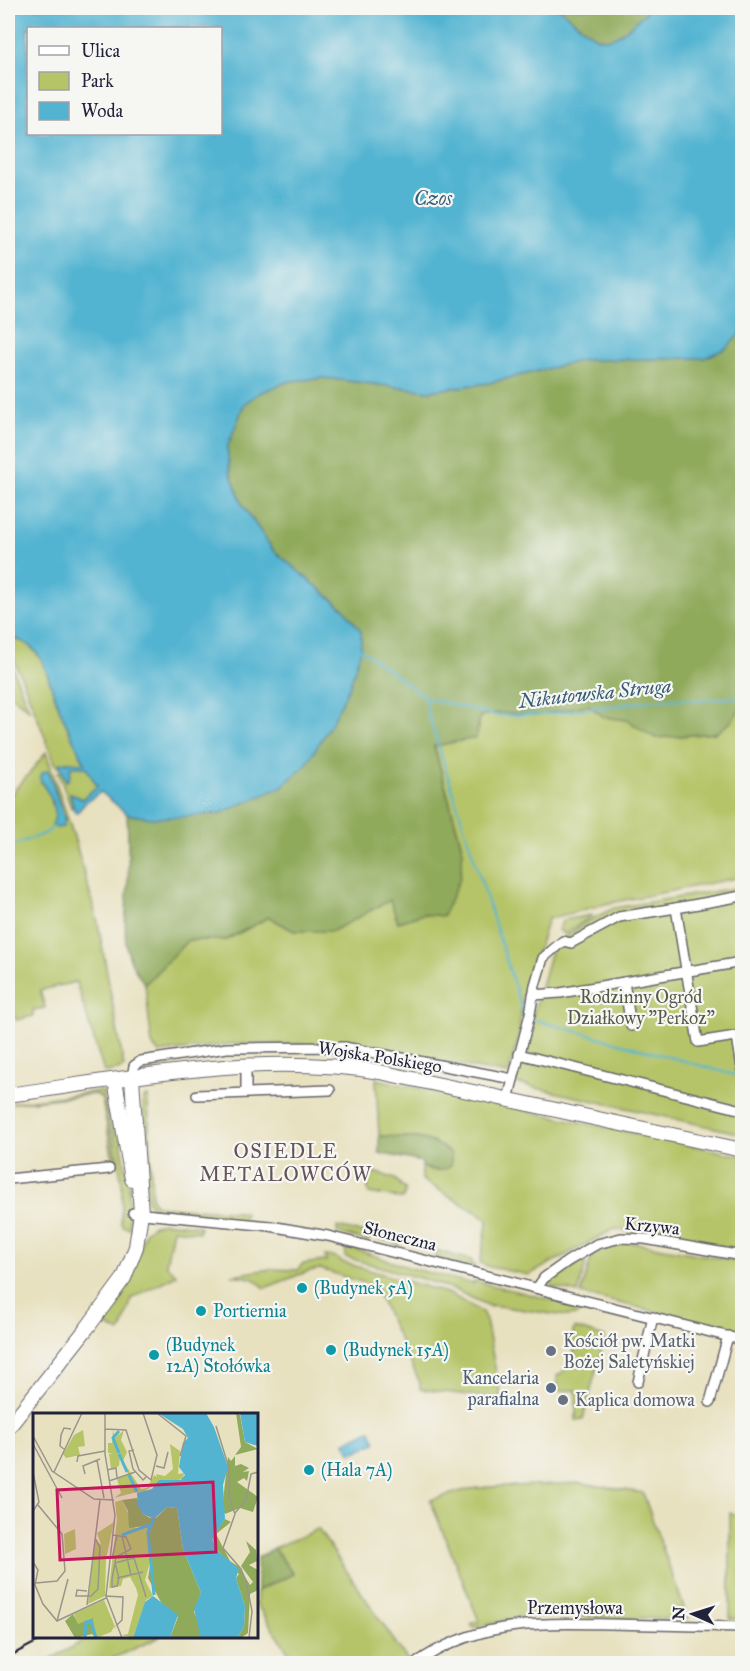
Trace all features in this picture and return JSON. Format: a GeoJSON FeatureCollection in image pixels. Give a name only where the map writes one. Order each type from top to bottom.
{"type":"FeatureCollection","features":[{"type":"Feature","properties":{"kind":"street"},"geometry":{"type":"LineString","coordinates":[[508,1099],[543,958],[563,941],[571,943],[620,917],[742,896]]}},
{"type":"Feature","properties":{"kind":"street"},"geometry":{"type":"LineString","coordinates":[[676,908],[698,1042],[740,1036],[742,1068]]}},
{"type":"Feature","properties":{"kind":"street"},"geometry":{"type":"LineString","coordinates":[[533,995],[560,993],[742,962]]}},
{"type":"Feature","properties":{"kind":"street"},"geometry":{"type":"LineString","coordinates":[[624,982],[631,1026]]}},
{"type":"Feature","properties":{"kind":"street"},"geometry":{"type":"LineString","coordinates":[[8,1428],[110,1298],[130,1264],[138,1233],[132,1078],[134,1066],[141,1061],[187,1053],[255,1047],[333,1046],[372,1051],[513,1079]]}},
{"type":"Feature","properties":{"kind":"street"},"geometry":{"type":"LineString","coordinates":[[519,1054],[742,1110]]}},
{"type":"Feature","properties":{"kind":"street","name":"Wojska Polskiego"},"geometry":{"type":"LineString","coordinates":[[8,1095],[246,1065],[304,1064],[348,1067],[742,1150]]}},
{"type":"Feature","properties":{"kind":"street"},"geometry":{"type":"LineString","coordinates":[[246,1065],[246,1092]]}},
{"type":"Feature","properties":{"kind":"street"},"geometry":{"type":"LineString","coordinates":[[115,1080],[137,1213]]}},
{"type":"Feature","properties":{"kind":"street"},"geometry":{"type":"LineString","coordinates":[[198,1095],[330,1090]]}},
{"type":"Feature","properties":{"kind":"street"},"geometry":{"type":"LineString","coordinates":[[8,1179],[109,1169]]}},
{"type":"Feature","properties":{"kind":"street","name":"Słoneczna"},"geometry":{"type":"LineString","coordinates":[[137,1213],[270,1226],[328,1236],[742,1340]]}},
{"type":"Feature","properties":{"kind":"street","name":"Krzywa"},"geometry":{"type":"LineString","coordinates":[[537,1288],[544,1278],[568,1261],[597,1244],[621,1238],[645,1239],[742,1256]]}},
{"type":"Feature","properties":{"kind":"street"},"geometry":{"type":"LineString","coordinates":[[639,1382],[653,1317]]}},
{"type":"Feature","properties":{"kind":"street"},"geometry":{"type":"LineString","coordinates":[[710,1402],[728,1336]]}},
{"type":"Feature","properties":{"kind":"street","name":"Przemysłowa"},"geometry":{"type":"LineString","coordinates":[[415,1664],[437,1650],[470,1636],[532,1623],[742,1627]]}},
{"type":"Feature","properties":{"kind":"green space"},"geometry":{"type":"Polygon","coordinates":[[[558,8],[650,8],[626,30],[604,39],[591,34],[558,8]]]}},
{"type":"Feature","properties":{"kind":"green space"},"geometry":{"type":"Polygon","coordinates":[[[742,331],[742,706],[731,722],[715,733],[655,738],[627,720],[604,717],[588,705],[540,715],[496,713],[480,716],[476,738],[434,746],[463,851],[460,878],[443,916],[423,914],[398,922],[390,900],[333,931],[294,931],[269,917],[226,940],[188,940],[145,984],[130,959],[125,934],[128,864],[127,814],[162,817],[221,813],[345,610],[273,550],[243,506],[230,472],[227,448],[244,404],[259,393],[290,381],[324,378],[429,391],[489,383],[583,360],[704,358],[727,348],[742,331]]]}},
{"type":"Feature","properties":{"kind":"green space"},"geometry":{"type":"Polygon","coordinates":[[[8,639],[16,639],[25,643],[39,656],[62,716],[85,764],[67,762],[57,768],[8,648],[8,639]]]}},
{"type":"Feature","properties":{"kind":"green space"},"geometry":{"type":"Polygon","coordinates":[[[8,655],[10,662],[29,709],[8,693],[8,655]]]}},
{"type":"Feature","properties":{"kind":"green space"},"geometry":{"type":"Polygon","coordinates":[[[588,705],[604,717],[627,720],[656,738],[715,733],[731,722],[742,706],[742,877],[605,904],[548,919],[522,1001],[519,1037],[508,1074],[341,1044],[229,1044],[159,1053],[152,1045],[145,984],[188,940],[226,940],[269,917],[294,931],[390,900],[398,922],[423,914],[463,851],[434,745],[476,738],[480,716],[496,713],[545,714],[588,705]]]}},
{"type":"Feature","properties":{"kind":"green space"},"geometry":{"type":"Polygon","coordinates":[[[46,752],[74,837],[98,923],[124,1067],[118,1070],[104,1072],[76,982],[40,990],[45,1008],[33,1010],[33,1016],[16,1020],[10,999],[8,999],[8,797],[46,752]],[[50,773],[41,782],[50,795],[56,819],[65,820],[50,773]]]}},
{"type":"Feature","properties":{"kind":"green space"},"geometry":{"type":"Polygon","coordinates":[[[74,766],[87,767],[97,787],[82,799],[70,793],[73,807],[71,808],[58,772],[61,771],[65,778],[70,775],[70,769],[74,766]]]}},
{"type":"Feature","properties":{"kind":"green space","name":"Rodzinny Ogród Działkowy \"Perkoz\""},"geometry":{"type":"Polygon","coordinates":[[[742,887],[742,1134],[514,1083],[552,947],[586,922],[614,908],[742,887]]]}},
{"type":"Feature","properties":{"kind":"green space"},"geometry":{"type":"Polygon","coordinates":[[[593,915],[565,934],[558,930],[563,920],[593,915]]]}},
{"type":"Feature","properties":{"kind":"green space"},"geometry":{"type":"Polygon","coordinates":[[[376,1079],[742,1156],[742,1250],[614,1229],[529,1275],[480,1263],[488,1219],[422,1180],[422,1167],[436,1171],[447,1168],[451,1154],[442,1147],[417,1138],[379,1136],[376,1079]]]}},
{"type":"Feature","properties":{"kind":"green space"},"geometry":{"type":"Polygon","coordinates":[[[100,1091],[103,1093],[116,1160],[113,1161],[102,1099],[96,1094],[12,1103],[100,1091]]]}},
{"type":"Feature","properties":{"kind":"green space"},"geometry":{"type":"Polygon","coordinates":[[[148,1097],[152,1199],[156,1205],[165,1207],[164,1212],[153,1210],[147,1200],[143,1100],[148,1097]]]}},
{"type":"Feature","properties":{"kind":"green space"},"geometry":{"type":"Polygon","coordinates":[[[114,1100],[129,1187],[129,1228],[121,1224],[122,1185],[109,1105],[114,1100]]]}},
{"type":"Feature","properties":{"kind":"green space"},"geometry":{"type":"Polygon","coordinates":[[[379,1136],[417,1138],[434,1143],[451,1154],[451,1165],[444,1170],[434,1170],[422,1167],[422,1162],[379,1153],[379,1136]]]}},
{"type":"Feature","properties":{"kind":"green space"},"geometry":{"type":"Polygon","coordinates":[[[375,1172],[395,1179],[406,1190],[403,1199],[369,1193],[366,1179],[375,1172]]]}},
{"type":"Feature","properties":{"kind":"green space"},"geometry":{"type":"Polygon","coordinates":[[[167,1207],[245,1212],[243,1221],[166,1212],[167,1207]]]}},
{"type":"Feature","properties":{"kind":"green space"},"geometry":{"type":"Polygon","coordinates":[[[163,1222],[200,1226],[199,1232],[173,1229],[166,1264],[176,1275],[132,1298],[119,1332],[101,1323],[129,1280],[145,1232],[152,1226],[163,1222]]]}},
{"type":"Feature","properties":{"kind":"green space"},"geometry":{"type":"Polygon","coordinates":[[[337,1227],[400,1241],[399,1249],[395,1243],[372,1237],[368,1241],[341,1234],[337,1232],[337,1227]]]}},
{"type":"Feature","properties":{"kind":"green space"},"geometry":{"type":"Polygon","coordinates":[[[624,1241],[742,1262],[742,1332],[581,1294],[592,1255],[624,1241]]]}},
{"type":"Feature","properties":{"kind":"green space"},"geometry":{"type":"Polygon","coordinates":[[[346,1246],[407,1267],[581,1307],[577,1315],[566,1316],[491,1305],[491,1307],[455,1290],[426,1280],[345,1257],[346,1246]]]}},
{"type":"Feature","properties":{"kind":"green space"},"geometry":{"type":"Polygon","coordinates":[[[434,1250],[471,1260],[475,1268],[435,1258],[434,1250]]]}},
{"type":"Feature","properties":{"kind":"green space"},"geometry":{"type":"Polygon","coordinates":[[[325,1256],[335,1257],[342,1262],[450,1294],[482,1312],[486,1320],[501,1399],[420,1389],[420,1383],[374,1286],[320,1269],[265,1288],[252,1278],[232,1275],[271,1269],[298,1270],[302,1264],[326,1261],[325,1256]]]}},
{"type":"Feature","properties":{"kind":"green space"},"geometry":{"type":"Polygon","coordinates":[[[585,1259],[578,1293],[553,1287],[550,1284],[551,1279],[585,1259]]]}},
{"type":"Feature","properties":{"kind":"green space"},"geometry":{"type":"Polygon","coordinates":[[[575,1328],[605,1337],[583,1419],[576,1420],[576,1390],[558,1391],[557,1376],[574,1363],[573,1330],[575,1328]]]}},
{"type":"Feature","properties":{"kind":"green space"},"geometry":{"type":"Polygon","coordinates":[[[581,1483],[643,1493],[688,1619],[525,1616],[473,1628],[471,1624],[479,1621],[430,1500],[469,1489],[581,1483]]]}},
{"type":"Feature","properties":{"kind":"green space"},"geometry":{"type":"Polygon","coordinates":[[[730,1513],[742,1518],[742,1619],[730,1619],[730,1513]]]}},
{"type":"Feature","properties":{"kind":"green space"},"geometry":{"type":"Polygon","coordinates":[[[318,1529],[408,1661],[404,1664],[296,1663],[258,1606],[258,1591],[293,1574],[274,1548],[318,1529]]]}},
{"type":"Feature","properties":{"kind":"green space"},"geometry":{"type":"Polygon","coordinates":[[[274,1548],[293,1574],[258,1591],[258,1557],[274,1548]]]}},
{"type":"Feature","properties":{"kind":"green space"},"geometry":{"type":"Polygon","coordinates":[[[91,1638],[158,1638],[102,1663],[44,1663],[91,1638]]]}},
{"type":"Feature","properties":{"kind":"water","name":"Czos"},"geometry":{"type":"Polygon","coordinates":[[[8,8],[558,8],[591,34],[603,39],[618,35],[650,8],[742,8],[742,331],[727,348],[704,358],[583,360],[489,383],[429,391],[324,378],[290,381],[259,393],[244,404],[227,448],[230,472],[243,506],[273,550],[345,610],[361,631],[361,649],[350,685],[331,724],[306,765],[281,787],[221,813],[150,818],[127,814],[101,792],[86,802],[77,813],[74,810],[70,793],[82,799],[97,786],[86,767],[71,767],[69,779],[66,781],[59,763],[85,763],[62,715],[42,660],[25,643],[8,639],[8,8]]]}},
{"type":"Feature","properties":{"kind":"water"},"geometry":{"type":"Polygon","coordinates":[[[48,770],[65,820],[63,827],[56,828],[52,825],[54,807],[40,779],[42,773],[48,770]]]}},
{"type":"Feature","properties":{"kind":"water"},"geometry":{"type":"Polygon","coordinates":[[[370,1430],[376,1442],[351,1454],[345,1442],[370,1430]]]}},
{"type":"Feature","properties":{"kind":"waterway","name":"Nikutowska Struga"},"geometry":{"type":"LineString","coordinates":[[361,649],[426,698],[498,716],[548,714],[665,699],[700,700],[742,697]]}},
{"type":"Feature","properties":{"kind":"waterway"},"geometry":{"type":"LineString","coordinates":[[426,698],[427,710],[524,1016],[527,1017]]}},
{"type":"Feature","properties":{"kind":"waterway"},"geometry":{"type":"LineString","coordinates":[[8,847],[46,833],[54,826]]}},
{"type":"Feature","properties":{"kind":"waterway"},"geometry":{"type":"LineString","coordinates":[[532,1019],[742,1077]]}},
{"type":"Feature","properties":{"kind":"railway"},"geometry":{"type":"LineString","coordinates":[[8,1657],[44,1638]]}},
{"type":"Feature","properties":{"kind":"place","name":"(Budynek 5A)"},"geometry":{"type":"Point","coordinates":[302,1288]}},
{"type":"Feature","properties":{"kind":"place","name":"Portiernia"},"geometry":{"type":"Point","coordinates":[201,1311]}},
{"type":"Feature","properties":{"kind":"place","name":"(Budynek 15A)"},"geometry":{"type":"Point","coordinates":[331,1350]}},
{"type":"Feature","properties":{"kind":"place","name":"Kościół pw. Matki Bożej Saletyńskiej"},"geometry":{"type":"Point","coordinates":[551,1351]}},
{"type":"Feature","properties":{"kind":"place","name":"(Budynek 12A) Stołówka"},"geometry":{"type":"Point","coordinates":[154,1355]}},
{"type":"Feature","properties":{"kind":"place","name":"Kancelaria parafialna"},"geometry":{"type":"Point","coordinates":[551,1388]}},
{"type":"Feature","properties":{"kind":"place","name":"Kaplica domowa"},"geometry":{"type":"Point","coordinates":[563,1400]}},
{"type":"Feature","properties":{"kind":"place","name":"(Hala 7A)"},"geometry":{"type":"Point","coordinates":[309,1470]}},
{"type":"Feature","properties":{"kind":"district","name":"OSIEDLE METALOWCÓW"},"geometry":{"type":"Point","coordinates":[286,1162]}}]}
